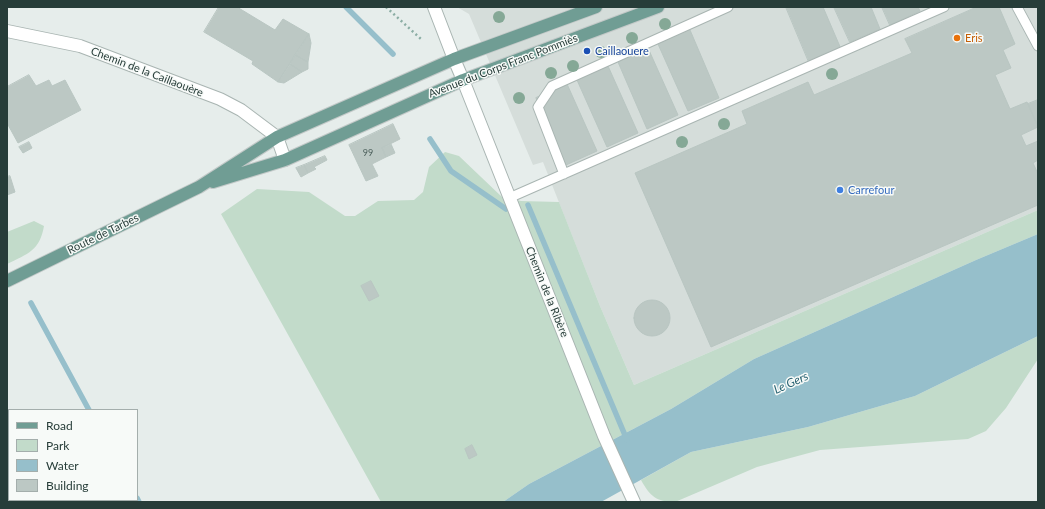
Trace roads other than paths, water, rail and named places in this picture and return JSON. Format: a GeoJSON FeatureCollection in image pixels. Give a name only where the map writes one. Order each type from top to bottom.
{"type":"FeatureCollection","features":[{"type":"Feature","properties":{"kind":"main road","name":"Avenue du Corps Franc Pommiès"},"geometry":{"type":"LineString","coordinates":[[277,137],[454,59],[596,7]]}},
{"type":"Feature","properties":{"kind":"main road","name":"Avenue du Corps Franc Pommiès"},"geometry":{"type":"LineString","coordinates":[[285,160],[463,80],[658,7]]}},
{"type":"Feature","properties":{"kind":"main road","name":"Route de Tarbes"},"geometry":{"type":"LineString","coordinates":[[7,281],[199,187],[277,137]]}},
{"type":"Feature","properties":{"kind":"main road","name":"Route de Tarbes"},"geometry":{"type":"LineString","coordinates":[[199,187],[285,160]]}},
{"type":"Feature","properties":{"kind":"street","name":"Chemin de la Ribère"},"geometry":{"type":"LineString","coordinates":[[434,7],[604,436],[632,500]]}},
{"type":"Feature","properties":{"kind":"street","name":"Chemin de la Caillaouère"},"geometry":{"type":"LineString","coordinates":[[7,31],[80,46],[220,99],[241,110],[277,137]]}},
{"type":"Feature","properties":{"kind":"street"},"geometry":{"type":"LineString","coordinates":[[277,137],[285,160]]}},
{"type":"Feature","properties":{"kind":"lane"},"geometry":{"type":"LineString","coordinates":[[564,174],[538,107],[552,86],[728,7]]}},
{"type":"Feature","properties":{"kind":"lane"},"geometry":{"type":"LineString","coordinates":[[510,198],[944,7]]}},
{"type":"Feature","properties":{"kind":"lane"},"geometry":{"type":"LineString","coordinates":[[1017,7],[1038,46]]}},
{"type":"Feature","properties":{"kind":"water","name":"Le Gers"},"geometry":{"type":"Polygon","coordinates":[[[1038,234],[1038,336],[915,396],[808,427],[691,452],[601,502],[503,502],[529,484],[671,409],[754,359],[1038,234]]]}},
{"type":"Feature","properties":{"kind":"waterway"},"geometry":{"type":"LineString","coordinates":[[346,7],[393,54]]}},
{"type":"Feature","properties":{"kind":"waterway"},"geometry":{"type":"LineString","coordinates":[[430,139],[451,171],[506,209]]}},
{"type":"Feature","properties":{"kind":"waterway"},"geometry":{"type":"LineString","coordinates":[[528,205],[627,440]]}},
{"type":"Feature","properties":{"kind":"waterway"},"geometry":{"type":"LineString","coordinates":[[31,303],[88,409]]}},
{"type":"Feature","properties":{"kind":"place","name":"Eris"},"geometry":{"type":"Point","coordinates":[957,38]}},
{"type":"Feature","properties":{"kind":"place","name":"Caillaouere"},"geometry":{"type":"Point","coordinates":[587,51]}},
{"type":"Feature","properties":{"kind":"place","name":"Carrefour"},"geometry":{"type":"Point","coordinates":[840,190]}}]}
